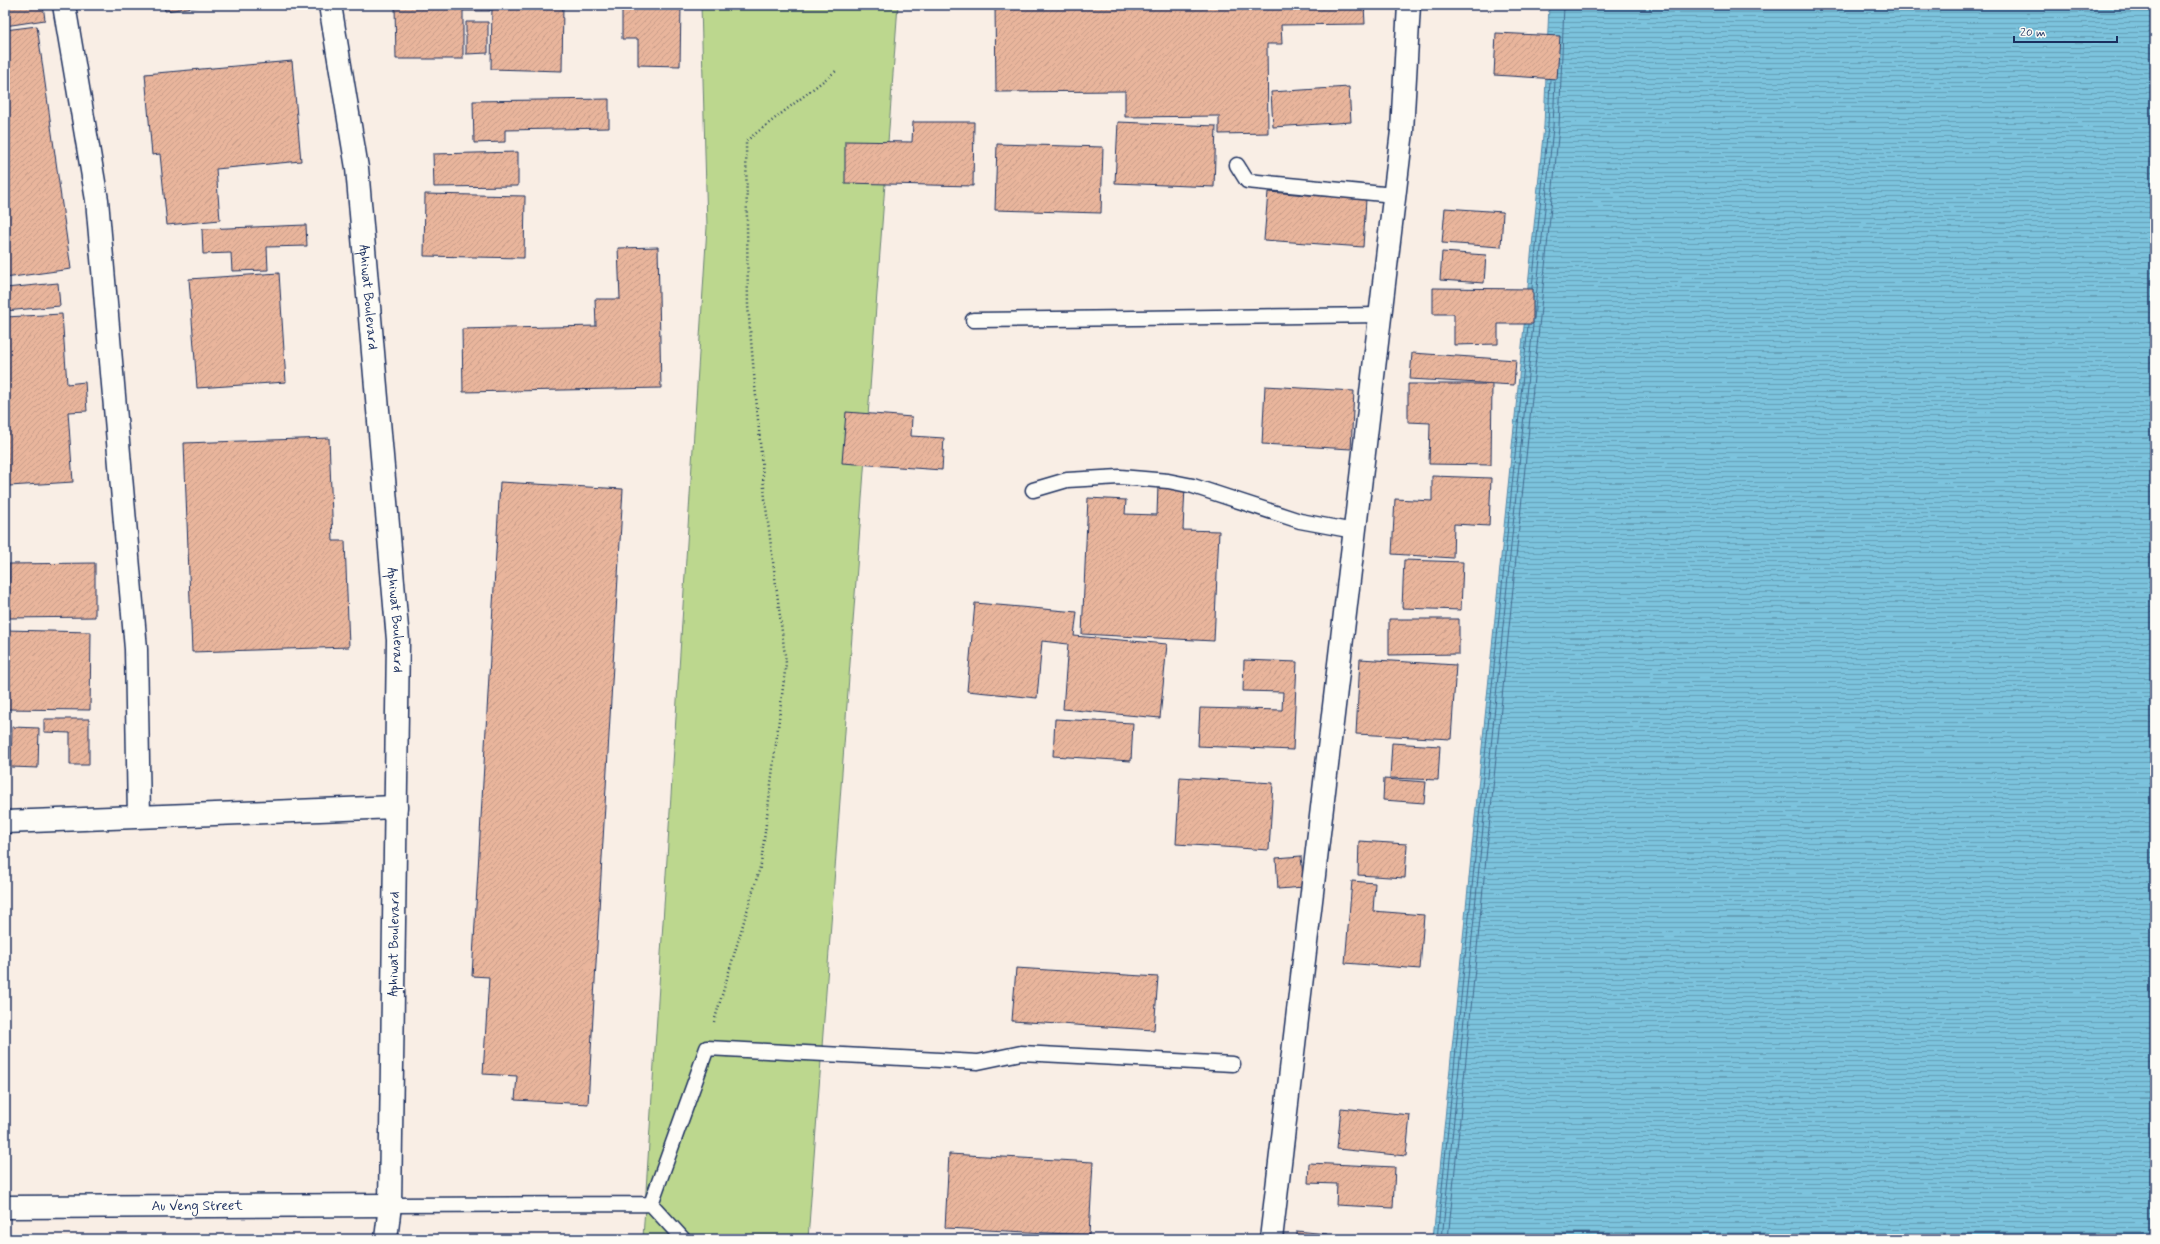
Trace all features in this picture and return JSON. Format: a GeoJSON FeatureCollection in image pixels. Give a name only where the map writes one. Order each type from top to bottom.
{"type":"FeatureCollection","features":[{"type":"Feature","properties":{"kind":"street"},"geometry":{"type":"LineString","coordinates":[[64,5],[97,200],[136,649],[139,817]]}},
{"type":"Feature","properties":{"kind":"street","name":"Aphiwat Boulevard"},"geometry":{"type":"LineString","coordinates":[[330,5],[357,168],[398,640],[390,1205],[386,1239]]}},
{"type":"Feature","properties":{"kind":"street"},"geometry":{"type":"LineString","coordinates":[[1271,1239],[1402,131],[1409,5]]}},
{"type":"Feature","properties":{"kind":"street"},"geometry":{"type":"LineString","coordinates":[[5,822],[396,807]]}},
{"type":"Feature","properties":{"kind":"street","name":"Au Veng Street"},"geometry":{"type":"LineString","coordinates":[[5,1207],[390,1205]]}},
{"type":"Feature","properties":{"kind":"lane"},"geometry":{"type":"LineString","coordinates":[[1237,165],[1247,181],[1394,195]]}},
{"type":"Feature","properties":{"kind":"lane"},"geometry":{"type":"LineString","coordinates":[[973,320],[1381,315]]}},
{"type":"Feature","properties":{"kind":"lane"},"geometry":{"type":"LineString","coordinates":[[1033,490],[1067,480],[1120,478],[1168,481],[1193,486],[1300,521],[1354,531]]}},
{"type":"Feature","properties":{"kind":"lane"},"geometry":{"type":"LineString","coordinates":[[651,1204],[707,1048],[978,1062],[1021,1053],[1233,1064]]}},
{"type":"Feature","properties":{"kind":"lane"},"geometry":{"type":"LineString","coordinates":[[390,1205],[651,1204],[683,1239]]}},
{"type":"Feature","properties":{"kind":"path"},"geometry":{"type":"LineString","coordinates":[[707,1048],[760,864],[786,663],[765,499],[748,306],[746,141],[836,71]]}},
{"type":"Feature","properties":{"kind":"green space"},"geometry":{"type":"Polygon","coordinates":[[[701,5],[898,5],[808,1239],[623,1239],[643,1238],[707,227],[701,5]]]}},
{"type":"Feature","properties":{"kind":"water"},"geometry":{"type":"Polygon","coordinates":[[[1549,5],[2155,5],[2155,1239],[1433,1239],[1544,126],[1549,5]]]}},
{"type":"Feature","properties":{"kind":"building"},"geometry":{"type":"Polygon","coordinates":[[[5,5],[43,5],[45,20],[5,26],[5,5]]]}},
{"type":"Feature","properties":{"kind":"building"},"geometry":{"type":"Polygon","coordinates":[[[164,5],[210,5],[165,11],[164,5]]]}},
{"type":"Feature","properties":{"kind":"building"},"geometry":{"type":"Polygon","coordinates":[[[395,5],[490,5],[490,11],[463,11],[463,59],[396,59],[395,5]]]}},
{"type":"Feature","properties":{"kind":"building"},"geometry":{"type":"Polygon","coordinates":[[[492,5],[563,5],[562,71],[491,69],[492,5]]]}},
{"type":"Feature","properties":{"kind":"building"},"geometry":{"type":"Polygon","coordinates":[[[622,5],[681,5],[680,66],[638,65],[638,39],[622,39],[622,5]]]}},
{"type":"Feature","properties":{"kind":"building"},"geometry":{"type":"Polygon","coordinates":[[[995,5],[1364,5],[1365,24],[1281,25],[1282,44],[1267,44],[1268,133],[1219,134],[1219,116],[1125,117],[1125,91],[996,92],[995,5]]]}},
{"type":"Feature","properties":{"kind":"building"},"geometry":{"type":"Polygon","coordinates":[[[466,22],[488,22],[488,53],[466,54],[466,22]]]}},
{"type":"Feature","properties":{"kind":"building"},"geometry":{"type":"Polygon","coordinates":[[[37,26],[71,269],[5,278],[5,30],[37,26]]]}},
{"type":"Feature","properties":{"kind":"building"},"geometry":{"type":"Polygon","coordinates":[[[1496,33],[1560,36],[1557,79],[1494,75],[1496,33]]]}},
{"type":"Feature","properties":{"kind":"building"},"geometry":{"type":"Polygon","coordinates":[[[292,61],[301,161],[216,169],[220,220],[167,225],[160,154],[152,155],[145,74],[292,61]]]}},
{"type":"Feature","properties":{"kind":"building"},"geometry":{"type":"Polygon","coordinates":[[[1349,87],[1351,122],[1273,127],[1271,92],[1349,87]]]}},
{"type":"Feature","properties":{"kind":"building"},"geometry":{"type":"Polygon","coordinates":[[[609,99],[609,128],[505,130],[505,142],[474,143],[473,101],[609,99]]]}},
{"type":"Feature","properties":{"kind":"building"},"geometry":{"type":"Polygon","coordinates":[[[913,122],[974,122],[973,186],[845,183],[845,141],[912,142],[913,122]]]}},
{"type":"Feature","properties":{"kind":"building"},"geometry":{"type":"Polygon","coordinates":[[[1118,122],[1216,126],[1214,187],[1115,183],[1118,122]]]}},
{"type":"Feature","properties":{"kind":"building"},"geometry":{"type":"Polygon","coordinates":[[[997,144],[1103,147],[1101,213],[995,210],[997,144]]]}},
{"type":"Feature","properties":{"kind":"building"},"geometry":{"type":"Polygon","coordinates":[[[518,152],[518,186],[434,187],[433,154],[518,152]]]}},
{"type":"Feature","properties":{"kind":"building"},"geometry":{"type":"Polygon","coordinates":[[[1268,192],[1366,199],[1363,247],[1264,240],[1268,192]]]}},
{"type":"Feature","properties":{"kind":"building"},"geometry":{"type":"Polygon","coordinates":[[[425,194],[525,196],[524,258],[424,256],[425,194]]]}},
{"type":"Feature","properties":{"kind":"building"},"geometry":{"type":"Polygon","coordinates":[[[1445,208],[1503,212],[1501,247],[1442,243],[1445,208]]]}},
{"type":"Feature","properties":{"kind":"building"},"geometry":{"type":"Polygon","coordinates":[[[306,225],[307,246],[267,247],[268,270],[232,271],[231,253],[203,254],[202,229],[306,225]]]}},
{"type":"Feature","properties":{"kind":"building"},"geometry":{"type":"Polygon","coordinates":[[[658,247],[661,388],[463,392],[462,329],[596,326],[595,299],[620,299],[618,248],[658,247]]]}},
{"type":"Feature","properties":{"kind":"building"},"geometry":{"type":"Polygon","coordinates":[[[1442,252],[1486,255],[1484,283],[1440,280],[1442,252]]]}},
{"type":"Feature","properties":{"kind":"building"},"geometry":{"type":"Polygon","coordinates":[[[279,273],[286,382],[197,388],[189,279],[279,273]]]}},
{"type":"Feature","properties":{"kind":"building"},"geometry":{"type":"Polygon","coordinates":[[[58,283],[60,306],[5,311],[5,288],[58,283]]]}},
{"type":"Feature","properties":{"kind":"building"},"geometry":{"type":"Polygon","coordinates":[[[1433,288],[1533,289],[1533,324],[1498,324],[1498,344],[1454,345],[1454,314],[1433,314],[1433,288]]]}},
{"type":"Feature","properties":{"kind":"building"},"geometry":{"type":"Polygon","coordinates":[[[62,314],[67,384],[85,382],[87,411],[68,412],[73,482],[9,486],[5,428],[5,317],[62,314]]]}},
{"type":"Feature","properties":{"kind":"building"},"geometry":{"type":"Polygon","coordinates":[[[1412,353],[1516,360],[1514,385],[1410,379],[1412,353]]]}},
{"type":"Feature","properties":{"kind":"building"},"geometry":{"type":"Polygon","coordinates":[[[1408,384],[1492,384],[1491,465],[1429,464],[1430,423],[1408,422],[1408,384]]]}},
{"type":"Feature","properties":{"kind":"building"},"geometry":{"type":"Polygon","coordinates":[[[1265,386],[1354,391],[1351,449],[1262,444],[1265,386]]]}},
{"type":"Feature","properties":{"kind":"building"},"geometry":{"type":"Polygon","coordinates":[[[846,412],[912,417],[911,436],[944,438],[942,470],[842,463],[846,412]]]}},
{"type":"Feature","properties":{"kind":"building"},"geometry":{"type":"Polygon","coordinates":[[[329,438],[333,541],[345,541],[349,647],[192,652],[184,443],[329,438]]]}},
{"type":"Feature","properties":{"kind":"building"},"geometry":{"type":"Polygon","coordinates":[[[1432,476],[1491,478],[1489,526],[1454,524],[1453,558],[1392,554],[1395,499],[1432,501],[1432,476]]]}},
{"type":"Feature","properties":{"kind":"building"},"geometry":{"type":"Polygon","coordinates":[[[500,482],[623,489],[588,1104],[515,1100],[517,1076],[483,1074],[489,977],[472,976],[500,482]]]}},
{"type":"Feature","properties":{"kind":"building"},"geometry":{"type":"Polygon","coordinates":[[[1158,485],[1185,486],[1183,530],[1219,531],[1214,641],[1082,634],[1088,498],[1126,500],[1125,514],[1157,515],[1158,485]]]}},
{"type":"Feature","properties":{"kind":"building"},"geometry":{"type":"Polygon","coordinates":[[[1404,560],[1463,562],[1461,610],[1402,608],[1404,560]]]}},
{"type":"Feature","properties":{"kind":"building"},"geometry":{"type":"Polygon","coordinates":[[[95,563],[95,617],[9,618],[9,564],[95,563]]]}},
{"type":"Feature","properties":{"kind":"building"},"geometry":{"type":"Polygon","coordinates":[[[975,603],[1077,612],[1074,636],[1167,644],[1160,718],[1063,709],[1068,644],[1042,641],[1037,698],[967,691],[975,603]]]}},
{"type":"Feature","properties":{"kind":"building"},"geometry":{"type":"Polygon","coordinates":[[[1389,619],[1459,619],[1459,654],[1389,655],[1389,619]]]}},
{"type":"Feature","properties":{"kind":"building"},"geometry":{"type":"Polygon","coordinates":[[[5,630],[91,632],[90,710],[5,709],[5,630]]]}},
{"type":"Feature","properties":{"kind":"building"},"geometry":{"type":"Polygon","coordinates":[[[1360,659],[1456,665],[1451,739],[1356,734],[1360,659]]]}},
{"type":"Feature","properties":{"kind":"building"},"geometry":{"type":"Polygon","coordinates":[[[1244,660],[1297,662],[1293,750],[1198,746],[1200,708],[1282,710],[1283,692],[1243,691],[1244,660]]]}},
{"type":"Feature","properties":{"kind":"building"},"geometry":{"type":"Polygon","coordinates":[[[44,719],[89,719],[89,765],[70,765],[70,733],[44,732],[44,719]]]}},
{"type":"Feature","properties":{"kind":"building"},"geometry":{"type":"Polygon","coordinates":[[[1055,719],[1133,723],[1131,761],[1053,756],[1055,719]]]}},
{"type":"Feature","properties":{"kind":"building"},"geometry":{"type":"Polygon","coordinates":[[[12,727],[39,728],[38,768],[11,767],[12,727]]]}},
{"type":"Feature","properties":{"kind":"building"},"geometry":{"type":"Polygon","coordinates":[[[1392,743],[1440,746],[1438,780],[1390,778],[1392,743]]]}},
{"type":"Feature","properties":{"kind":"building"},"geometry":{"type":"Polygon","coordinates":[[[1180,777],[1273,783],[1269,850],[1176,844],[1180,777]]]}},
{"type":"Feature","properties":{"kind":"building"},"geometry":{"type":"Polygon","coordinates":[[[1384,779],[1426,782],[1424,803],[1383,800],[1384,779]]]}},
{"type":"Feature","properties":{"kind":"building"},"geometry":{"type":"Polygon","coordinates":[[[1359,841],[1407,844],[1405,878],[1358,875],[1359,841]]]}},
{"type":"Feature","properties":{"kind":"building"},"geometry":{"type":"Polygon","coordinates":[[[1301,856],[1304,887],[1278,889],[1276,858],[1301,856]]]}},
{"type":"Feature","properties":{"kind":"building"},"geometry":{"type":"Polygon","coordinates":[[[1352,881],[1375,883],[1373,911],[1424,915],[1420,969],[1345,963],[1352,881]]]}},
{"type":"Feature","properties":{"kind":"building"},"geometry":{"type":"Polygon","coordinates":[[[1016,968],[1158,977],[1154,1030],[1012,1021],[1016,968]]]}},
{"type":"Feature","properties":{"kind":"building"},"geometry":{"type":"Polygon","coordinates":[[[1341,1108],[1410,1115],[1406,1156],[1337,1149],[1341,1108]]]}},
{"type":"Feature","properties":{"kind":"building"},"geometry":{"type":"Polygon","coordinates":[[[949,1154],[1093,1162],[1089,1235],[945,1228],[949,1154]]]}},
{"type":"Feature","properties":{"kind":"building"},"geometry":{"type":"Polygon","coordinates":[[[1309,1163],[1395,1167],[1393,1208],[1336,1205],[1337,1184],[1308,1183],[1309,1163]]]}},
{"type":"Feature","properties":{"kind":"building"},"geometry":{"type":"Polygon","coordinates":[[[1297,1231],[1327,1234],[1327,1239],[1297,1239],[1297,1231]]]}}]}
